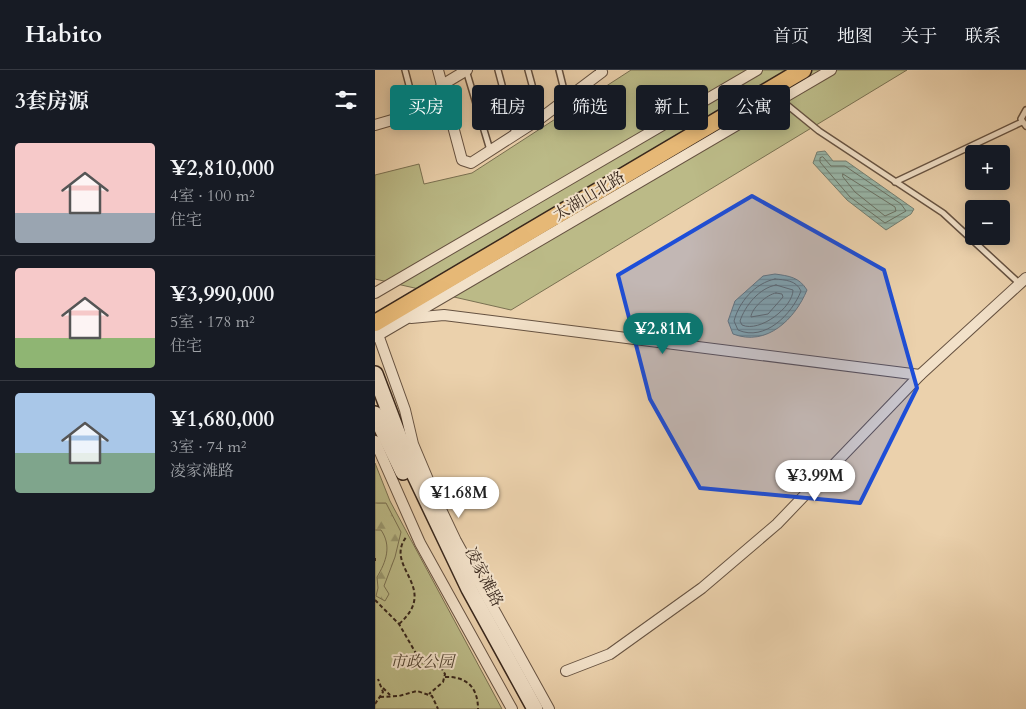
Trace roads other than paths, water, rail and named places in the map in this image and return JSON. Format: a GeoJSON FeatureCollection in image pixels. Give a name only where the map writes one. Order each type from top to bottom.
{"type":"FeatureCollection","features":[{"type":"Feature","properties":{"kind":"main road","name":"太湖山北路"},"geometry":{"type":"LineString","coordinates":[[375,312],[784,70]]}},
{"type":"Feature","properties":{"kind":"main road","name":"太湖山北路"},"geometry":{"type":"LineString","coordinates":[[376,330],[803,70]]}},
{"type":"Feature","properties":{"kind":"main road","name":"凌家滩路"},"geometry":{"type":"LineString","coordinates":[[375,374],[407,461],[469,589],[535,709]]}},
{"type":"Feature","properties":{"kind":"main road","name":"凌家滩路"},"geometry":{"type":"LineString","coordinates":[[375,414],[461,594],[525,709]]}},
{"type":"Feature","properties":{"kind":"street"},"geometry":{"type":"LineString","coordinates":[[438,70],[442,85],[466,70]]}},
{"type":"Feature","properties":{"kind":"street"},"geometry":{"type":"LineString","coordinates":[[585,85],[602,72],[601,70]]}},
{"type":"Feature","properties":{"kind":"street"},"geometry":{"type":"LineString","coordinates":[[375,292],[757,70]]}},
{"type":"Feature","properties":{"kind":"street"},"geometry":{"type":"LineString","coordinates":[[790,94],[831,70]]}},
{"type":"Feature","properties":{"kind":"street"},"geometry":{"type":"LineString","coordinates":[[375,125],[390,121]]}},
{"type":"Feature","properties":{"kind":"street"},"geometry":{"type":"LineString","coordinates":[[454,130],[462,160],[471,163],[522,130]]}},
{"type":"Feature","properties":{"kind":"street"},"geometry":{"type":"LineString","coordinates":[[549,709],[456,542],[437,501],[413,444],[405,410],[376,330],[407,318],[729,130]]}},
{"type":"Feature","properties":{"kind":"street"},"geometry":{"type":"LineString","coordinates":[[566,671],[610,654],[702,588],[777,524],[920,375],[1023,281]]}},
{"type":"Feature","properties":{"kind":"street"},"geometry":{"type":"LineString","coordinates":[[407,318],[444,315],[920,375]]}},
{"type":"Feature","properties":{"kind":"street"},"geometry":{"type":"LineString","coordinates":[[375,441],[420,543],[512,709]]}},
{"type":"Feature","properties":{"kind":"lane"},"geometry":{"type":"LineString","coordinates":[[405,70],[409,85]]}},
{"type":"Feature","properties":{"kind":"lane"},"geometry":{"type":"LineString","coordinates":[[466,70],[490,151]]}},
{"type":"Feature","properties":{"kind":"lane"},"geometry":{"type":"LineString","coordinates":[[498,70],[515,134]]}},
{"type":"Feature","properties":{"kind":"lane"},"geometry":{"type":"LineString","coordinates":[[528,70],[532,85]]}},
{"type":"Feature","properties":{"kind":"lane"},"geometry":{"type":"LineString","coordinates":[[559,70],[563,85]]}},
{"type":"Feature","properties":{"kind":"lane"},"geometry":{"type":"LineString","coordinates":[[790,108],[819,131],[943,213],[1023,281]]}},
{"type":"Feature","properties":{"kind":"lane"},"geometry":{"type":"LineString","coordinates":[[895,182],[1024,124],[1021,116],[1026,110]]}},
{"type":"Feature","properties":{"kind":"water"},"geometry":{"type":"Polygon","coordinates":[[[825,151],[833,161],[846,161],[914,209],[911,214],[886,230],[847,200],[813,163],[817,152],[825,151]]]}},
{"type":"Feature","properties":{"kind":"water"},"geometry":{"type":"Polygon","coordinates":[[[775,274],[801,282],[807,290],[795,311],[778,328],[768,333],[757,337],[733,334],[728,321],[735,301],[763,276],[775,274]]]}},
{"type":"Feature","properties":{"kind":"park label","name":"市政公园"},"geometry":{"type":"Point","coordinates":[422,662]}}]}
